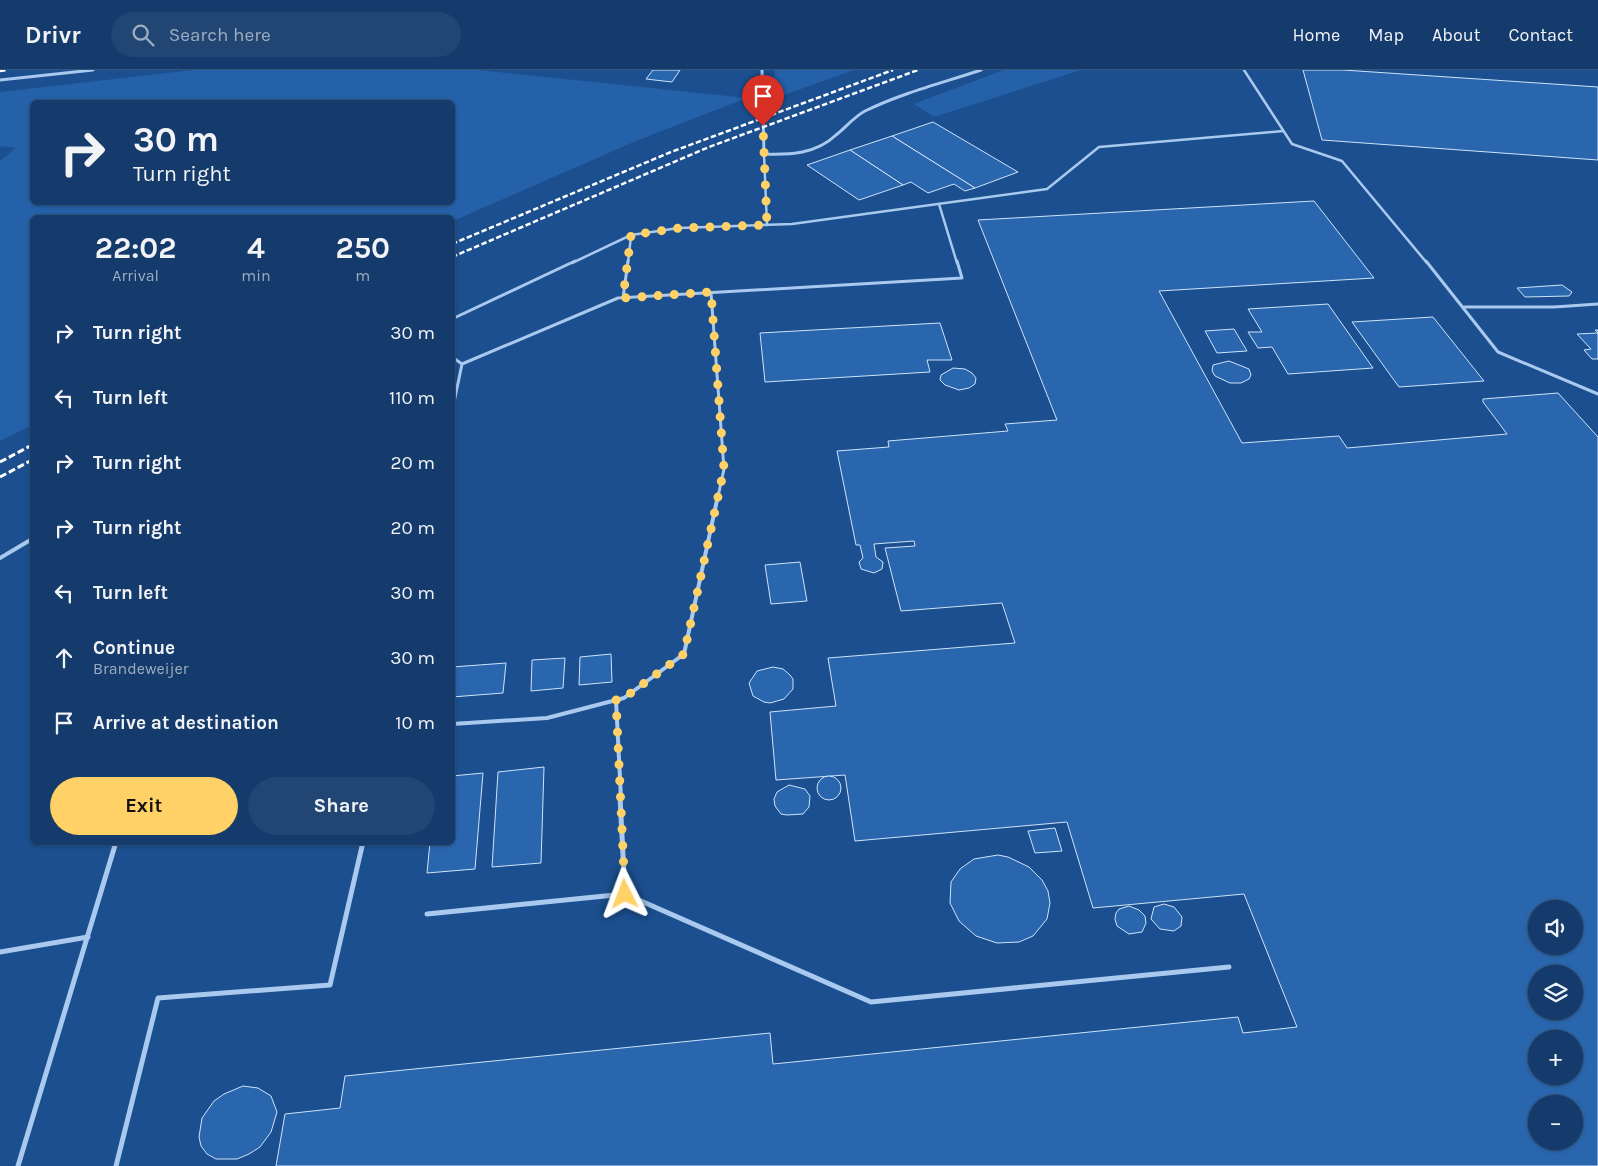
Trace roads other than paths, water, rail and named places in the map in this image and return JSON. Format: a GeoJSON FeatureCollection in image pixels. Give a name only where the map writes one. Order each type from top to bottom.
{"type":"FeatureCollection","features":[{"type":"Feature","properties":{"kind":"street"},"geometry":{"type":"LineString","coordinates":[[0,80],[94,70]]}},
{"type":"Feature","properties":{"kind":"street"},"geometry":{"type":"LineString","coordinates":[[762,70],[760,90],[764,154],[798,154],[811,150],[833,138],[858,115],[888,101],[981,70]]}},
{"type":"Feature","properties":{"kind":"lane"},"geometry":{"type":"LineString","coordinates":[[1244,70],[1292,144],[1342,160],[1464,307],[1498,352],[1598,394]]}},
{"type":"Feature","properties":{"kind":"lane"},"geometry":{"type":"LineString","coordinates":[[455,317],[631,235],[680,228],[792,224],[1047,189],[1099,147],[1283,131]]}},
{"type":"Feature","properties":{"kind":"lane"},"geometry":{"type":"LineString","coordinates":[[764,154],[767,225]]}},
{"type":"Feature","properties":{"kind":"lane"},"geometry":{"type":"LineString","coordinates":[[462,364],[618,298],[962,278],[939,204]]}},
{"type":"Feature","properties":{"kind":"lane"},"geometry":{"type":"LineString","coordinates":[[623,298],[631,235]]}},
{"type":"Feature","properties":{"kind":"lane"},"geometry":{"type":"LineString","coordinates":[[455,724],[547,718],[624,698],[684,654],[724,469],[711,292]]}},
{"type":"Feature","properties":{"kind":"lane"},"geometry":{"type":"LineString","coordinates":[[1464,307],[1554,307],[1598,304]]}},
{"type":"Feature","properties":{"kind":"lane"},"geometry":{"type":"LineString","coordinates":[[455,359],[462,364]]}},
{"type":"Feature","properties":{"kind":"lane"},"geometry":{"type":"LineString","coordinates":[[455,398],[462,364]]}},
{"type":"Feature","properties":{"kind":"lane"},"geometry":{"type":"LineString","coordinates":[[0,558],[30,540]]}},
{"type":"Feature","properties":{"kind":"lane"},"geometry":{"type":"LineString","coordinates":[[616,700],[625,894]]}},
{"type":"Feature","properties":{"kind":"lane"},"geometry":{"type":"LineString","coordinates":[[18,1166],[115,845]]}},
{"type":"Feature","properties":{"kind":"lane"},"geometry":{"type":"LineString","coordinates":[[116,1166],[158,998],[330,985],[362,845]]}},
{"type":"Feature","properties":{"kind":"lane"},"geometry":{"type":"LineString","coordinates":[[427,914],[625,894],[871,1002],[1229,967]]}},
{"type":"Feature","properties":{"kind":"lane"},"geometry":{"type":"LineString","coordinates":[[0,952],[88,937]]}},
{"type":"Feature","properties":{"kind":"railway"},"geometry":{"type":"LineString","coordinates":[[0,71],[7,70]]}},
{"type":"Feature","properties":{"kind":"railway"},"geometry":{"type":"LineString","coordinates":[[455,243],[671,152],[893,70]]}},
{"type":"Feature","properties":{"kind":"railway"},"geometry":{"type":"LineString","coordinates":[[455,256],[709,147],[918,70]]}},
{"type":"Feature","properties":{"kind":"railway"},"geometry":{"type":"LineString","coordinates":[[0,462],[30,446]]}},
{"type":"Feature","properties":{"kind":"railway"},"geometry":{"type":"LineString","coordinates":[[0,477],[30,461]]}}]}
